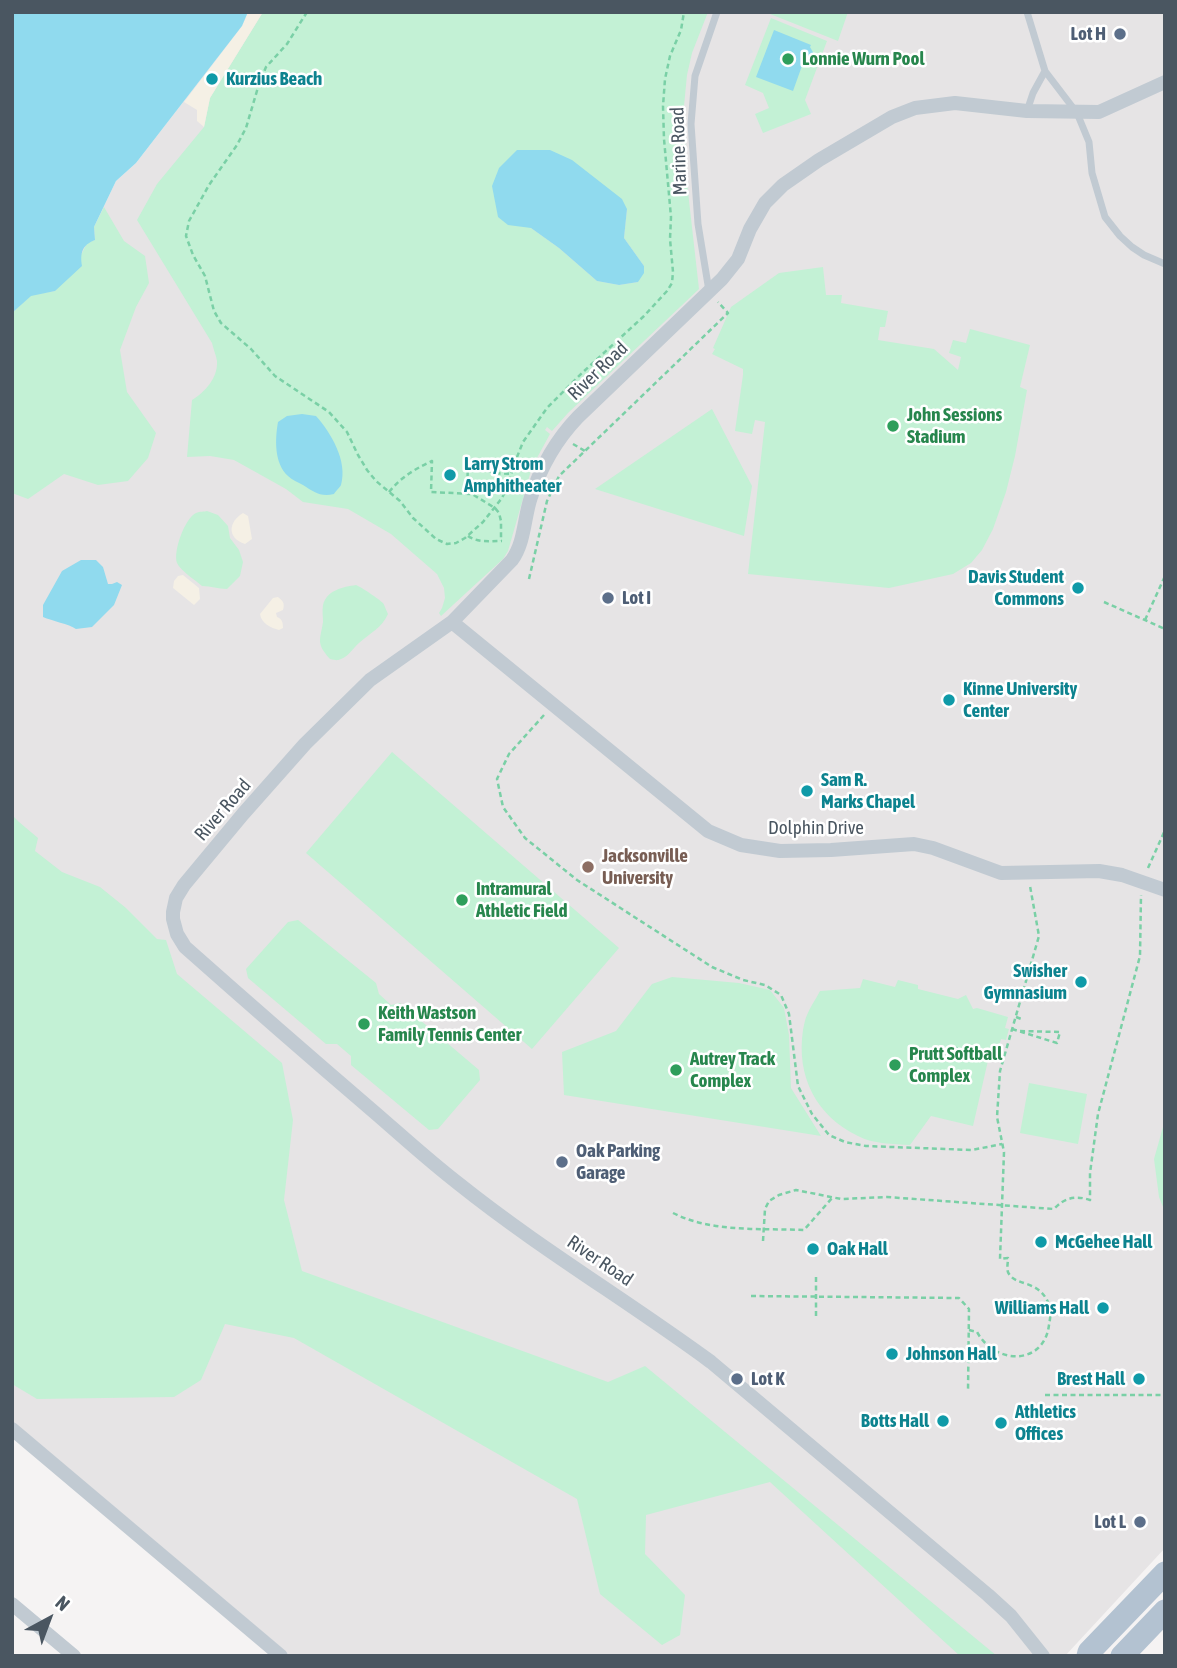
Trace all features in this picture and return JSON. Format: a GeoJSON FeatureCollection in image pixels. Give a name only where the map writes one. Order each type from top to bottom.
{"type":"FeatureCollection","features":[{"type":"Feature","properties":{"kind":"main road"},"geometry":{"type":"LineString","coordinates":[[1088,1656],[1165,1573]]}},
{"type":"Feature","properties":{"kind":"main road"},"geometry":{"type":"LineString","coordinates":[[1122,1656],[1165,1611]]}},
{"type":"Feature","properties":{"kind":"street","name":"River Road"},"geometry":{"type":"LineString","coordinates":[[1043,1656],[1011,1616],[988,1595],[711,1362],[556,1255],[458,1183],[185,947],[180,940],[173,912],[176,898],[184,885],[305,744],[370,680],[452,622],[503,570],[518,552],[531,497],[559,438],[722,279],[738,259],[750,229],[765,203],[783,185],[819,160],[892,117],[915,108],[954,103],[1027,111],[1099,112],[1165,82]]}},
{"type":"Feature","properties":{"kind":"street","name":"Dolphin Drive"},"geometry":{"type":"LineString","coordinates":[[452,622],[708,831],[741,845],[780,851],[914,844],[933,848],[1001,873],[1099,871],[1122,875],[1165,890]]}},
{"type":"Feature","properties":{"kind":"street"},"geometry":{"type":"LineString","coordinates":[[12,1429],[281,1656]]}},
{"type":"Feature","properties":{"kind":"street"},"geometry":{"type":"LineString","coordinates":[[12,1604],[74,1656]]}},
{"type":"Feature","properties":{"kind":"lane","name":"Marine Road"},"geometry":{"type":"LineString","coordinates":[[709,292],[698,224],[691,124],[695,76],[717,12]]}},
{"type":"Feature","properties":{"kind":"lane"},"geometry":{"type":"LineString","coordinates":[[1027,12],[1045,71],[1077,113],[1089,142],[1093,173],[1105,217],[1132,247],[1165,264]]}},
{"type":"Feature","properties":{"kind":"lane"},"geometry":{"type":"LineString","coordinates":[[1027,111],[1045,71]]}},
{"type":"Feature","properties":{"kind":"path"},"geometry":{"type":"LineString","coordinates":[[307,12],[287,44],[266,67],[246,128],[209,185],[189,221],[186,236],[205,276],[214,312],[221,323],[251,349],[275,376],[329,412],[347,432],[367,470],[400,501],[413,518],[436,539],[447,544],[456,543],[468,536],[483,522],[502,498],[523,442],[548,408],[644,316],[672,283],[671,217],[663,106],[670,56],[681,30],[684,12]]}},
{"type":"Feature","properties":{"kind":"path"},"geometry":{"type":"LineString","coordinates":[[529,579],[547,501],[559,476],[728,313]]}},
{"type":"Feature","properties":{"kind":"path"},"geometry":{"type":"LineString","coordinates":[[567,441],[585,451]]}},
{"type":"Feature","properties":{"kind":"path"},"geometry":{"type":"LineString","coordinates":[[389,492],[397,482],[415,469],[432,461],[430,492],[472,494],[495,508],[501,522],[501,541]]}},
{"type":"Feature","properties":{"kind":"path"},"geometry":{"type":"LineString","coordinates":[[467,494],[468,463],[493,473],[512,474]]}},
{"type":"Feature","properties":{"kind":"path"},"geometry":{"type":"LineString","coordinates":[[468,536],[473,540],[501,541],[509,545]]}},
{"type":"Feature","properties":{"kind":"path"},"geometry":{"type":"LineString","coordinates":[[1145,620],[1165,576]]}},
{"type":"Feature","properties":{"kind":"path"},"geometry":{"type":"LineString","coordinates":[[1104,601],[1165,629]]}},
{"type":"Feature","properties":{"kind":"path"},"geometry":{"type":"LineString","coordinates":[[554,704],[509,754],[497,779],[503,807],[525,838],[577,880],[712,967],[743,980],[765,985],[780,995],[789,1014],[798,1086],[813,1114],[829,1135],[845,1142],[866,1146],[972,1150],[1002,1144]]}},
{"type":"Feature","properties":{"kind":"path"},"geometry":{"type":"LineString","coordinates":[[763,1241],[765,1209],[769,1201],[779,1195],[796,1191],[841,1199],[887,1197],[1054,1209],[1069,1198],[1090,1200],[1090,1173],[1098,1114],[1140,956],[1142,882],[1165,830]]}},
{"type":"Feature","properties":{"kind":"path"},"geometry":{"type":"LineString","coordinates":[[969,1330],[977,1332],[982,1342],[992,1349],[1009,1357],[1019,1357],[1035,1350],[1048,1333],[1050,1308],[1043,1295],[1035,1286],[1014,1279],[1007,1271],[1008,1258],[1000,1259],[1004,1152],[997,1117],[998,1094],[1009,1035],[1039,936],[1027,873]]}},
{"type":"Feature","properties":{"kind":"path"},"geometry":{"type":"LineString","coordinates":[[1016,1017],[1024,1020]]}},
{"type":"Feature","properties":{"kind":"path"},"geometry":{"type":"LineString","coordinates":[[1012,1029],[1056,1043],[1060,1032],[1019,1031]]}},
{"type":"Feature","properties":{"kind":"path"},"geometry":{"type":"LineString","coordinates":[[953,1047],[1003,1061]]}},
{"type":"Feature","properties":{"kind":"path"},"geometry":{"type":"LineString","coordinates":[[673,1213],[731,1228],[804,1230],[833,1197]]}},
{"type":"Feature","properties":{"kind":"path"},"geometry":{"type":"LineString","coordinates":[[816,1277],[816,1318]]}},
{"type":"Feature","properties":{"kind":"path"},"geometry":{"type":"LineString","coordinates":[[751,1296],[959,1298],[969,1309],[968,1392]]}},
{"type":"Feature","properties":{"kind":"path"},"geometry":{"type":"LineString","coordinates":[[957,1360],[969,1360]]}},
{"type":"Feature","properties":{"kind":"path"},"geometry":{"type":"LineString","coordinates":[[1045,1395],[1165,1395]]}},
{"type":"Feature","properties":{"kind":"shaded area","name":"Jacksonville University"},"geometry":{"type":"Polygon","coordinates":[[[248,12],[1165,12],[1165,1548],[1065,1656],[291,1656],[12,1421],[12,313],[94,227],[116,181],[136,163],[242,26],[248,12]]]}},
{"type":"Feature","properties":{"kind":"green space"},"geometry":{"type":"Polygon","coordinates":[[[263,12],[708,12],[692,53],[684,106],[687,183],[699,289],[552,431],[547,427],[545,430],[550,434],[532,467],[508,551],[503,559],[441,616],[439,613],[445,598],[444,588],[437,574],[391,534],[348,509],[303,502],[286,489],[234,460],[210,456],[187,457],[192,400],[206,389],[213,379],[217,359],[212,343],[137,220],[157,184],[204,127],[210,98],[263,12]],[[627,209],[531,228],[597,281],[619,285],[638,282],[644,266],[624,238],[627,209]]]}},
{"type":"Feature","properties":{"kind":"green space"},"geometry":{"type":"Polygon","coordinates":[[[765,12],[848,12],[838,41],[765,12]]]}},
{"type":"Feature","properties":{"kind":"green space"},"geometry":{"type":"Polygon","coordinates":[[[771,18],[827,41],[805,100],[811,114],[763,133],[755,114],[769,108],[763,93],[745,85],[771,18]]]}},
{"type":"Feature","properties":{"kind":"green space"},"geometry":{"type":"Polygon","coordinates":[[[104,207],[124,241],[145,256],[149,283],[136,307],[120,350],[127,392],[156,433],[148,458],[128,481],[98,485],[64,474],[28,499],[12,493],[12,313],[31,295],[55,291],[87,243],[95,240],[94,227],[104,207]]]}},
{"type":"Feature","properties":{"kind":"green space","name":"John Sessions Stadium"},"geometry":{"type":"Polygon","coordinates":[[[823,267],[826,295],[842,295],[841,303],[888,311],[885,327],[880,327],[878,340],[934,349],[958,370],[961,357],[949,353],[953,340],[966,343],[970,329],[1030,345],[1020,387],[1027,390],[1006,492],[993,529],[982,550],[971,563],[953,574],[889,588],[748,574],[765,422],[755,420],[752,434],[735,431],[743,369],[712,354],[715,349],[713,348],[731,307],[779,273],[823,267]]]}},
{"type":"Feature","properties":{"kind":"green space"},"geometry":{"type":"Polygon","coordinates":[[[712,409],[752,486],[744,536],[595,489],[712,409]]]}},
{"type":"Feature","properties":{"kind":"green space"},"geometry":{"type":"Polygon","coordinates":[[[207,511],[218,515],[228,526],[230,538],[239,550],[243,562],[240,576],[227,589],[202,586],[177,563],[178,543],[188,521],[196,513],[207,511]]]}},
{"type":"Feature","properties":{"kind":"green space"},"geometry":{"type":"Polygon","coordinates":[[[356,585],[383,603],[388,614],[379,627],[346,656],[338,660],[330,659],[320,642],[323,605],[332,593],[356,585]]]}},
{"type":"Feature","properties":{"kind":"green space","name":"Intramural Athletic Field"},"geometry":{"type":"Polygon","coordinates":[[[392,752],[619,948],[532,1049],[306,853],[392,752]]]}},
{"type":"Feature","properties":{"kind":"green space"},"geometry":{"type":"Polygon","coordinates":[[[12,815],[38,838],[35,851],[62,872],[100,887],[157,939],[166,940],[177,974],[282,1063],[293,1120],[284,1200],[302,1271],[608,1382],[645,1366],[997,1656],[960,1656],[770,1482],[646,1515],[645,1554],[685,1595],[680,1635],[662,1645],[600,1594],[577,1499],[294,1338],[225,1324],[201,1380],[174,1397],[37,1399],[12,1384],[12,815]]]}},
{"type":"Feature","properties":{"kind":"green space","name":"Keith Wastson Family Tennis Center"},"geometry":{"type":"Polygon","coordinates":[[[298,920],[376,983],[379,994],[391,1005],[400,1003],[479,1070],[480,1080],[438,1129],[429,1130],[351,1065],[351,1056],[337,1044],[326,1044],[248,978],[246,969],[288,922],[298,920]]]}},
{"type":"Feature","properties":{"kind":"green space","name":"Autrey Track Complex"},"geometry":{"type":"Polygon","coordinates":[[[672,977],[739,983],[770,990],[784,1008],[789,1035],[791,1088],[821,1136],[564,1095],[562,1052],[616,1031],[652,984],[672,977]]]}},
{"type":"Feature","properties":{"kind":"green space","name":"Prutt Softball Complex"},"geometry":{"type":"Polygon","coordinates":[[[863,979],[895,987],[898,980],[918,985],[918,989],[958,999],[966,995],[973,1009],[1008,1017],[1006,1040],[1001,1039],[997,1053],[990,1052],[973,1126],[931,1116],[910,1145],[883,1143],[864,1139],[843,1128],[820,1106],[806,1078],[803,1063],[803,1030],[806,1018],[820,991],[860,988],[863,979]]]}},
{"type":"Feature","properties":{"kind":"green space"},"geometry":{"type":"Polygon","coordinates":[[[1029,1083],[1087,1094],[1078,1144],[1020,1133],[1029,1083]]]}},
{"type":"Feature","properties":{"kind":"green space"},"geometry":{"type":"Polygon","coordinates":[[[1165,1120],[1165,1212],[1159,1197],[1154,1159],[1165,1120]]]}},
{"type":"Feature","properties":{"kind":"sand","name":"Kurzius Beach"},"geometry":{"type":"Polygon","coordinates":[[[248,12],[263,12],[210,98],[204,127],[197,121],[197,110],[184,102],[242,26],[248,12]]]}},
{"type":"Feature","properties":{"kind":"sand"},"geometry":{"type":"Polygon","coordinates":[[[243,513],[248,516],[252,539],[245,544],[235,538],[232,530],[234,521],[243,513]]]}},
{"type":"Feature","properties":{"kind":"sand"},"geometry":{"type":"Polygon","coordinates":[[[183,575],[199,588],[200,599],[194,605],[173,588],[174,581],[183,575]]]}},
{"type":"Feature","properties":{"kind":"sand"},"geometry":{"type":"Polygon","coordinates":[[[278,597],[284,606],[283,610],[276,613],[283,624],[283,628],[279,630],[267,625],[260,614],[273,598],[278,597]]]}},
{"type":"Feature","properties":{"kind":"water"},"geometry":{"type":"Polygon","coordinates":[[[12,12],[248,12],[242,26],[136,163],[116,181],[94,227],[95,240],[83,250],[82,266],[55,291],[31,296],[12,313],[12,12]]]}},
{"type":"Feature","properties":{"kind":"water","name":"Lonnie Wurn Pool"},"geometry":{"type":"Polygon","coordinates":[[[774,30],[811,45],[814,54],[811,61],[803,63],[793,91],[756,77],[774,30]]]}},
{"type":"Feature","properties":{"kind":"water"},"geometry":{"type":"Polygon","coordinates":[[[517,150],[550,150],[572,160],[622,199],[627,209],[624,238],[644,266],[644,273],[638,282],[619,285],[597,281],[531,228],[508,225],[498,217],[492,186],[499,168],[517,150]]]}},
{"type":"Feature","properties":{"kind":"water"},"geometry":{"type":"Polygon","coordinates":[[[287,416],[316,416],[337,448],[343,476],[341,485],[334,494],[314,492],[290,477],[280,464],[276,443],[278,422],[287,416]]]}},
{"type":"Feature","properties":{"kind":"water"},"geometry":{"type":"Polygon","coordinates":[[[81,560],[96,560],[103,567],[108,584],[117,582],[122,585],[114,605],[92,627],[76,629],[43,617],[43,605],[62,571],[81,560]]]}},
{"type":"Feature","properties":{"kind":"place","name":"Lot H"},"geometry":{"type":"Point","coordinates":[1120,34]}},
{"type":"Feature","properties":{"kind":"place","name":"Lonnie Wurn Pool"},"geometry":{"type":"Point","coordinates":[788,59]}},
{"type":"Feature","properties":{"kind":"place","name":"Kurzius Beach"},"geometry":{"type":"Point","coordinates":[212,79]}},
{"type":"Feature","properties":{"kind":"place","name":"John Sessions Stadium"},"geometry":{"type":"Point","coordinates":[893,426]}},
{"type":"Feature","properties":{"kind":"place","name":"Larry Strom Amphitheater"},"geometry":{"type":"Point","coordinates":[450,475]}},
{"type":"Feature","properties":{"kind":"place","name":"Davis Student Commons"},"geometry":{"type":"Point","coordinates":[1078,588]}},
{"type":"Feature","properties":{"kind":"place","name":"Lot I"},"geometry":{"type":"Point","coordinates":[608,598]}},
{"type":"Feature","properties":{"kind":"place","name":"Kinne University Center"},"geometry":{"type":"Point","coordinates":[949,700]}},
{"type":"Feature","properties":{"kind":"place","name":"Sam R. Marks Chapel"},"geometry":{"type":"Point","coordinates":[807,791]}},
{"type":"Feature","properties":{"kind":"place","name":"Jacksonville University"},"geometry":{"type":"Point","coordinates":[588,867]}},
{"type":"Feature","properties":{"kind":"place","name":"Intramural Athletic Field"},"geometry":{"type":"Point","coordinates":[462,900]}},
{"type":"Feature","properties":{"kind":"place","name":"Swisher Gymnasium"},"geometry":{"type":"Point","coordinates":[1081,982]}},
{"type":"Feature","properties":{"kind":"place","name":"Keith Wastson Family Tennis Center"},"geometry":{"type":"Point","coordinates":[364,1024]}},
{"type":"Feature","properties":{"kind":"place","name":"Prutt Softball Complex"},"geometry":{"type":"Point","coordinates":[895,1065]}},
{"type":"Feature","properties":{"kind":"place","name":"Autrey Track Complex"},"geometry":{"type":"Point","coordinates":[676,1070]}},
{"type":"Feature","properties":{"kind":"place","name":"Oak Parking Garage"},"geometry":{"type":"Point","coordinates":[562,1162]}},
{"type":"Feature","properties":{"kind":"place","name":"McGehee Hall"},"geometry":{"type":"Point","coordinates":[1041,1242]}},
{"type":"Feature","properties":{"kind":"place","name":"Oak Hall"},"geometry":{"type":"Point","coordinates":[813,1249]}},
{"type":"Feature","properties":{"kind":"place","name":"Williams Hall"},"geometry":{"type":"Point","coordinates":[1103,1308]}},
{"type":"Feature","properties":{"kind":"place","name":"Johnson Hall"},"geometry":{"type":"Point","coordinates":[892,1354]}},
{"type":"Feature","properties":{"kind":"place","name":"Lot K"},"geometry":{"type":"Point","coordinates":[737,1379]}},
{"type":"Feature","properties":{"kind":"place","name":"Brest Hall"},"geometry":{"type":"Point","coordinates":[1139,1379]}},
{"type":"Feature","properties":{"kind":"place","name":"Botts Hall"},"geometry":{"type":"Point","coordinates":[943,1421]}},
{"type":"Feature","properties":{"kind":"place","name":"Athletics Offices"},"geometry":{"type":"Point","coordinates":[1001,1423]}},
{"type":"Feature","properties":{"kind":"place","name":"Lot L"},"geometry":{"type":"Point","coordinates":[1140,1522]}}]}
